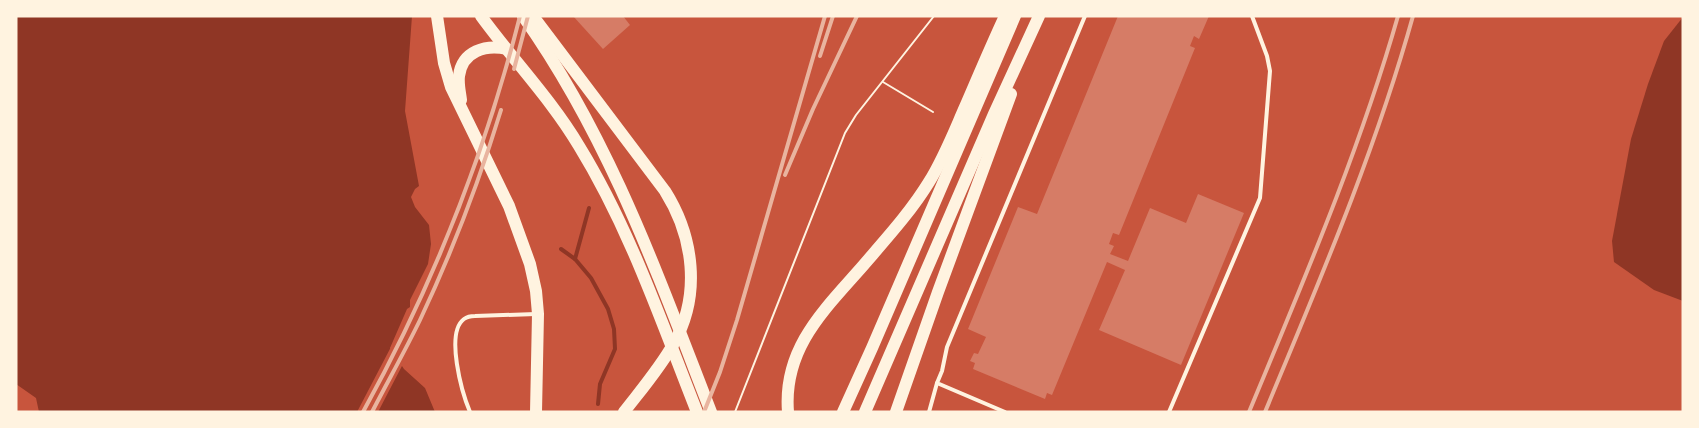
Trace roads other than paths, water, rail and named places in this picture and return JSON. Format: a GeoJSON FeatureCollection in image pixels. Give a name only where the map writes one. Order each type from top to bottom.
{"type":"FeatureCollection","features":[{"type":"Feature","properties":{"kind":"highway"},"geometry":{"type":"LineString","coordinates":[[437,16],[446,71],[451,87],[509,206],[526,249],[535,284],[538,314],[536,412]]}},
{"type":"Feature","properties":{"kind":"highway"},"geometry":{"type":"LineString","coordinates":[[481,16],[566,126],[596,175],[627,236],[697,412]]}},
{"type":"Feature","properties":{"kind":"highway"},"geometry":{"type":"LineString","coordinates":[[523,16],[572,92],[612,167],[647,246],[711,412]]}},
{"type":"Feature","properties":{"kind":"highway"},"geometry":{"type":"LineString","coordinates":[[533,16],[665,191],[679,216],[688,244],[691,287],[688,308],[682,327],[662,362],[624,412]]}},
{"type":"Feature","properties":{"kind":"highway"},"geometry":{"type":"LineString","coordinates":[[788,412],[787,398],[790,378],[795,358],[803,341],[824,310],[898,226],[928,183],[947,148],[1004,16]]}},
{"type":"Feature","properties":{"kind":"highway"},"geometry":{"type":"LineString","coordinates":[[843,412],[1016,16]]}},
{"type":"Feature","properties":{"kind":"highway"},"geometry":{"type":"LineString","coordinates":[[865,412],[994,114],[1039,16]]}},
{"type":"Feature","properties":{"kind":"highway"},"geometry":{"type":"LineString","coordinates":[[896,412],[938,292],[1003,118],[1029,40]]}},
{"type":"Feature","properties":{"kind":"highway"},"geometry":{"type":"LineString","coordinates":[[462,110],[459,75],[466,58],[475,51],[486,48],[507,49]]}},
{"type":"Feature","properties":{"kind":"lane"},"geometry":{"type":"LineString","coordinates":[[929,412],[936,383],[942,371],[947,347],[1084,16]]}},
{"type":"Feature","properties":{"kind":"lane"},"geometry":{"type":"LineString","coordinates":[[1169,412],[1260,198],[1270,71],[1267,56],[1252,16]]}},
{"type":"Feature","properties":{"kind":"lane"},"geometry":{"type":"LineString","coordinates":[[470,412],[456,361],[457,332],[462,320],[475,316],[538,314]]}},
{"type":"Feature","properties":{"kind":"lane"},"geometry":{"type":"LineString","coordinates":[[936,383],[1005,412]]}},
{"type":"Feature","properties":{"kind":"waterway"},"geometry":{"type":"LineString","coordinates":[[575,259],[589,208]]}},
{"type":"Feature","properties":{"kind":"waterway"},"geometry":{"type":"LineString","coordinates":[[561,249],[575,259],[591,278],[608,309],[614,329],[615,349],[600,384],[598,404]]}},
{"type":"Feature","properties":{"kind":"railway"},"geometry":{"type":"LineString","coordinates":[[363,412],[412,317],[454,219],[490,119],[520,16]]}},
{"type":"Feature","properties":{"kind":"railway"},"geometry":{"type":"LineString","coordinates":[[514,69],[528,16]]}},
{"type":"Feature","properties":{"kind":"railway"},"geometry":{"type":"LineString","coordinates":[[704,412],[720,372],[737,320],[825,16]]}},
{"type":"Feature","properties":{"kind":"railway"},"geometry":{"type":"LineString","coordinates":[[820,56],[833,16]]}},
{"type":"Feature","properties":{"kind":"railway"},"geometry":{"type":"LineString","coordinates":[[785,175],[813,109],[857,16]]}},
{"type":"Feature","properties":{"kind":"railway"},"geometry":{"type":"LineString","coordinates":[[1249,412],[1348,167],[1383,67],[1398,16]]}},
{"type":"Feature","properties":{"kind":"railway"},"geometry":{"type":"LineString","coordinates":[[1265,412],[1364,167],[1413,16]]}},
{"type":"Feature","properties":{"kind":"railway"},"geometry":{"type":"LineString","coordinates":[[372,412],[414,332],[443,269],[484,164],[501,110]]}}]}
